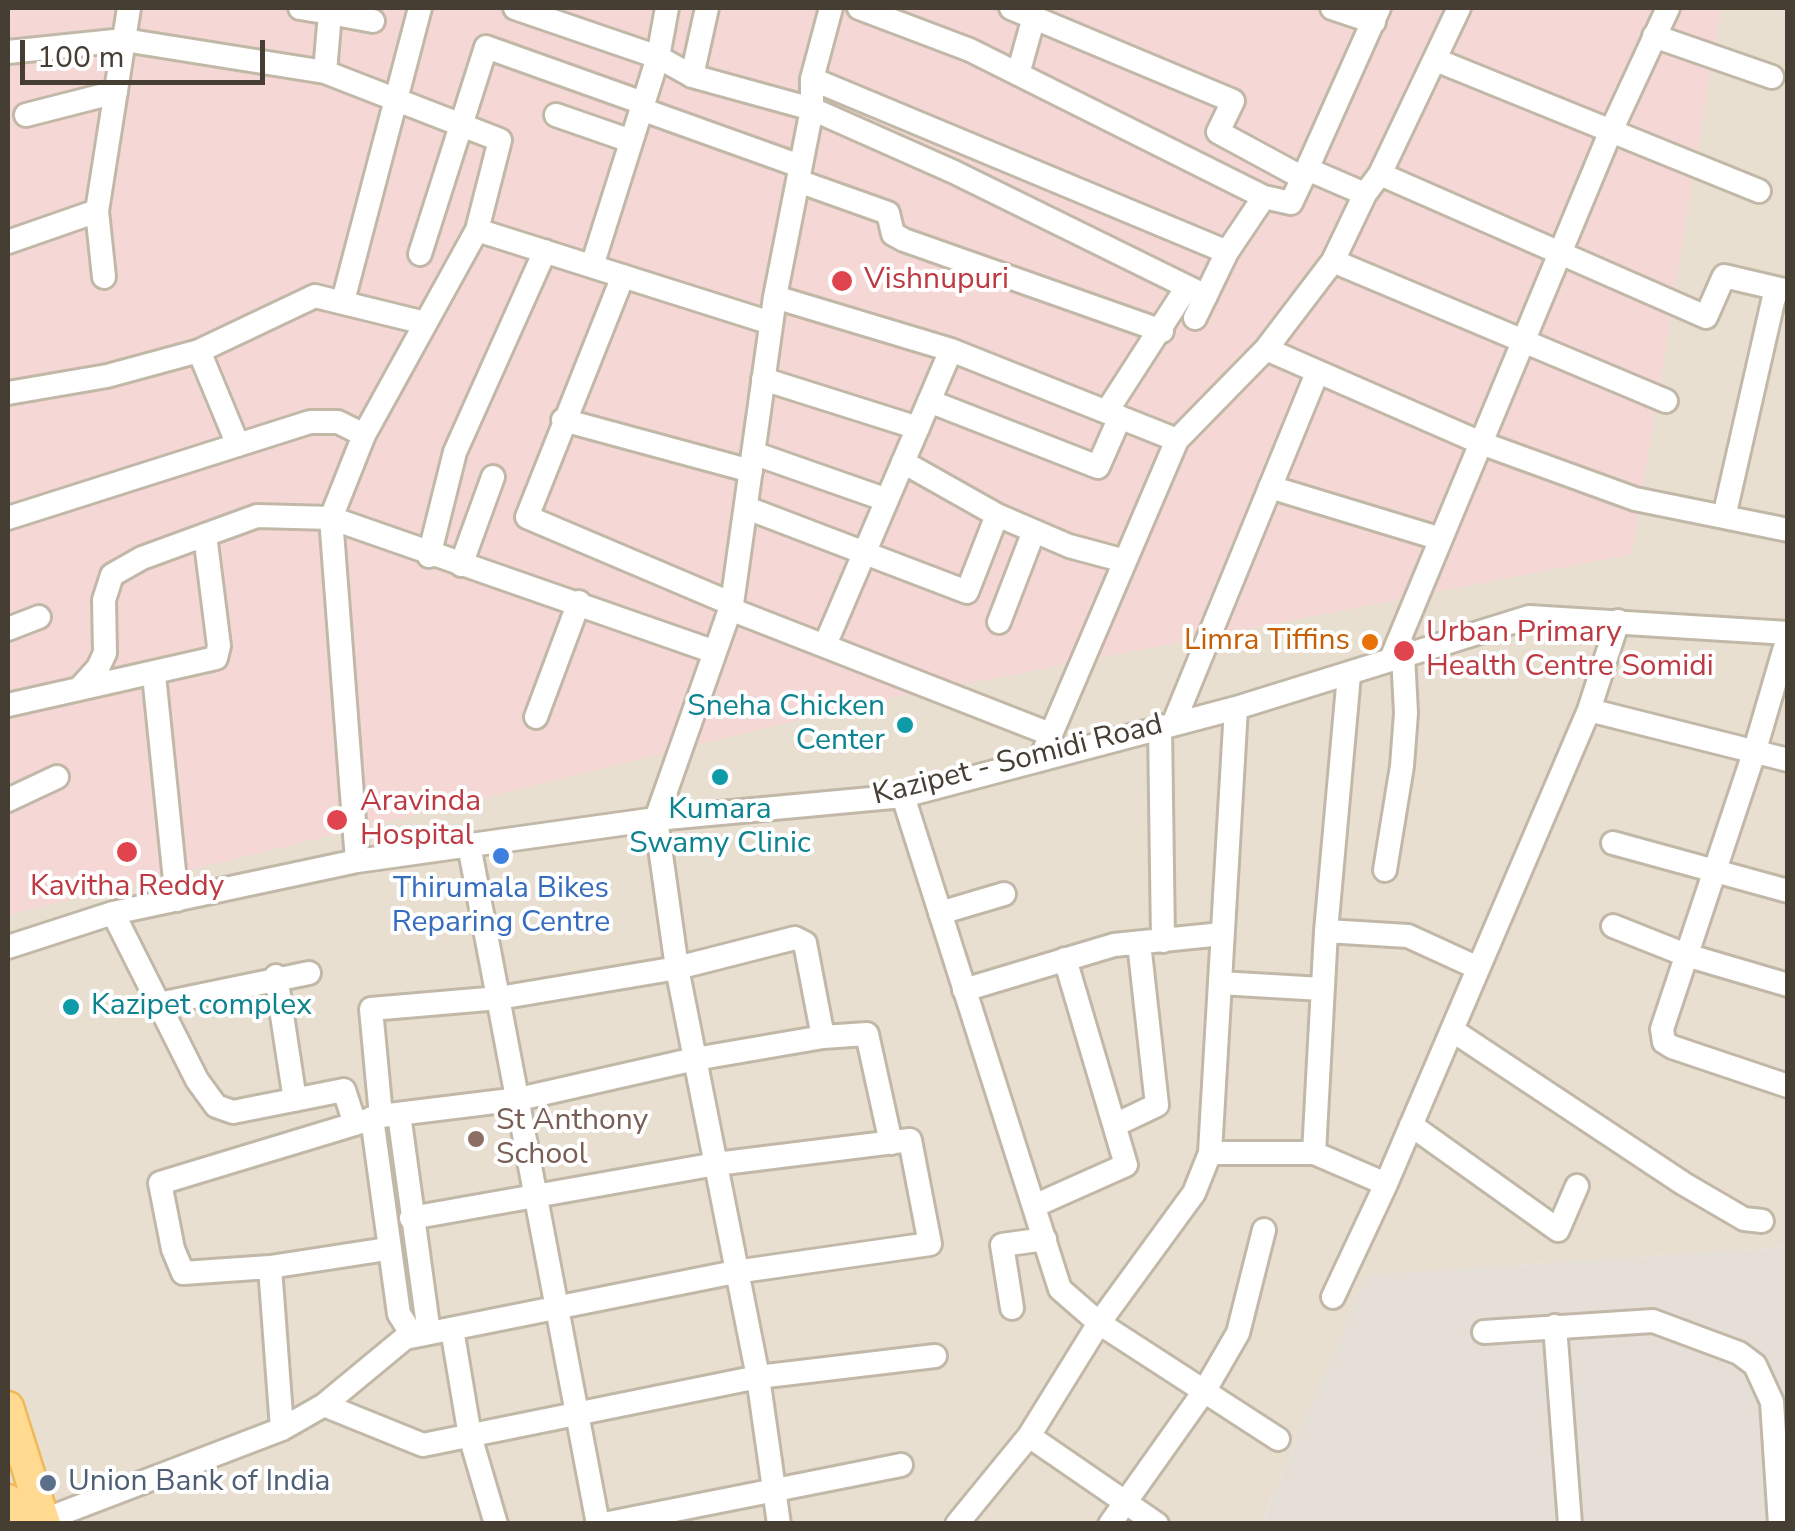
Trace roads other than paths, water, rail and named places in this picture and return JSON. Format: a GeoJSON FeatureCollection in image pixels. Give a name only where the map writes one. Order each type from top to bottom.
{"type":"FeatureCollection","features":[{"type":"Feature","properties":{"kind":"main road"},"geometry":{"type":"LineString","coordinates":[[8,1407],[35,1522]]}},
{"type":"Feature","properties":{"kind":"main road"},"geometry":{"type":"LineString","coordinates":[[8,1500],[35,1522]]}},
{"type":"Feature","properties":{"kind":"street"},"geometry":{"type":"LineString","coordinates":[[104,277],[97,211],[129,8]]}},
{"type":"Feature","properties":{"kind":"street"},"geometry":{"type":"LineString","coordinates":[[300,8],[373,22]]}},
{"type":"Feature","properties":{"kind":"street"},"geometry":{"type":"LineString","coordinates":[[342,300],[420,8]]}},
{"type":"Feature","properties":{"kind":"street"},"geometry":{"type":"LineString","coordinates":[[515,8],[658,57],[692,76],[812,109],[954,172],[1196,291]]}},
{"type":"Feature","properties":{"kind":"street"},"geometry":{"type":"LineString","coordinates":[[592,266],[628,140],[658,57],[667,8]]}},
{"type":"Feature","properties":{"kind":"street"},"geometry":{"type":"LineString","coordinates":[[692,76],[707,8]]}},
{"type":"Feature","properties":{"kind":"street"},"geometry":{"type":"LineString","coordinates":[[779,1524],[758,1376],[734,1272],[677,968],[656,819],[731,606],[775,297],[812,109],[812,79],[831,8]]}},
{"type":"Feature","properties":{"kind":"street"},"geometry":{"type":"LineString","coordinates":[[860,8],[1018,74],[1264,197],[1291,203],[1376,15],[1332,8]]}},
{"type":"Feature","properties":{"kind":"street"},"geometry":{"type":"LineString","coordinates":[[1011,8],[1233,101],[1218,132],[1305,174],[1365,194]]}},
{"type":"Feature","properties":{"kind":"street"},"geometry":{"type":"LineString","coordinates":[[1040,760],[1177,440],[1266,349],[1333,261],[1365,194],[1380,174],[1459,8]]}},
{"type":"Feature","properties":{"kind":"street"},"geometry":{"type":"LineString","coordinates":[[1385,870],[1402,766],[1406,713],[1397,657],[1441,539],[1610,133],[1668,8]]}},
{"type":"Feature","properties":{"kind":"street"},"geometry":{"type":"LineString","coordinates":[[324,72],[330,13]]}},
{"type":"Feature","properties":{"kind":"street"},"geometry":{"type":"LineString","coordinates":[[1018,74],[1034,17]]}},
{"type":"Feature","properties":{"kind":"street"},"geometry":{"type":"LineString","coordinates":[[1654,36],[1772,77]]}},
{"type":"Feature","properties":{"kind":"street"},"geometry":{"type":"LineString","coordinates":[[8,52],[124,40],[324,72],[500,140],[477,230],[364,435],[330,518],[357,861]]}},
{"type":"Feature","properties":{"kind":"street"},"geometry":{"type":"LineString","coordinates":[[420,254],[486,48],[642,106],[888,214],[893,234],[904,240],[1162,331]]}},
{"type":"Feature","properties":{"kind":"street"},"geometry":{"type":"LineString","coordinates":[[1436,60],[1759,192]]}},
{"type":"Feature","properties":{"kind":"street"},"geometry":{"type":"LineString","coordinates":[[812,79],[1227,252]]}},
{"type":"Feature","properties":{"kind":"street"},"geometry":{"type":"LineString","coordinates":[[26,115],[116,92]]}},
{"type":"Feature","properties":{"kind":"street"},"geometry":{"type":"LineString","coordinates":[[556,115],[628,140]]}},
{"type":"Feature","properties":{"kind":"street"},"geometry":{"type":"LineString","coordinates":[[1380,174],[1706,316],[1724,276],[1782,290],[1724,518]]}},
{"type":"Feature","properties":{"kind":"street"},"geometry":{"type":"LineString","coordinates":[[929,401],[1098,467],[1113,414],[1162,331],[1227,252],[1264,197]]}},
{"type":"Feature","properties":{"kind":"street"},"geometry":{"type":"LineString","coordinates":[[8,242],[97,211]]}},
{"type":"Feature","properties":{"kind":"street"},"geometry":{"type":"LineString","coordinates":[[477,230],[771,323]]}},
{"type":"Feature","properties":{"kind":"street"},"geometry":{"type":"LineString","coordinates":[[429,556],[455,452],[545,251]]}},
{"type":"Feature","properties":{"kind":"street"},"geometry":{"type":"LineString","coordinates":[[1333,261],[1666,401]]}},
{"type":"Feature","properties":{"kind":"street"},"geometry":{"type":"LineString","coordinates":[[623,276],[527,517],[731,606],[1050,734]]}},
{"type":"Feature","properties":{"kind":"street"},"geometry":{"type":"LineString","coordinates":[[1195,318],[1196,291]]}},
{"type":"Feature","properties":{"kind":"street"},"geometry":{"type":"LineString","coordinates":[[8,393],[106,376],[199,351],[315,296],[425,323]]}},
{"type":"Feature","properties":{"kind":"street"},"geometry":{"type":"LineString","coordinates":[[775,297],[951,350],[1177,440]]}},
{"type":"Feature","properties":{"kind":"street"},"geometry":{"type":"LineString","coordinates":[[1266,349],[1481,443],[1635,500],[1788,530]]}},
{"type":"Feature","properties":{"kind":"street"},"geometry":{"type":"LineString","coordinates":[[825,645],[951,350]]}},
{"type":"Feature","properties":{"kind":"street"},"geometry":{"type":"LineString","coordinates":[[199,351],[238,445]]}},
{"type":"Feature","properties":{"kind":"street"},"geometry":{"type":"LineString","coordinates":[[1115,1125],[1156,1106],[1151,942],[1167,724],[1317,373]]}},
{"type":"Feature","properties":{"kind":"street"},"geometry":{"type":"LineString","coordinates":[[762,379],[918,428]]}},
{"type":"Feature","properties":{"kind":"street"},"geometry":{"type":"LineString","coordinates":[[563,420],[752,462],[887,500]]}},
{"type":"Feature","properties":{"kind":"street"},"geometry":{"type":"LineString","coordinates":[[8,518],[310,422],[338,422],[364,435]]}},
{"type":"Feature","properties":{"kind":"street"},"geometry":{"type":"LineString","coordinates":[[903,462],[997,515],[1125,561]]}},
{"type":"Feature","properties":{"kind":"street"},"geometry":{"type":"LineString","coordinates":[[460,565],[493,478]]}},
{"type":"Feature","properties":{"kind":"street"},"geometry":{"type":"LineString","coordinates":[[1270,486],[1441,539]]}},
{"type":"Feature","properties":{"kind":"street"},"geometry":{"type":"LineString","coordinates":[[747,508],[967,592],[997,515]]}},
{"type":"Feature","properties":{"kind":"street"},"geometry":{"type":"LineString","coordinates":[[78,689],[98,668],[105,653],[104,600],[112,576],[142,558],[257,516],[330,518],[429,556],[579,602],[712,651]]}},
{"type":"Feature","properties":{"kind":"street"},"geometry":{"type":"LineString","coordinates":[[999,622],[1034,530]]}},
{"type":"Feature","properties":{"kind":"street"},"geometry":{"type":"LineString","coordinates":[[8,705],[209,662],[219,654],[206,535]]}},
{"type":"Feature","properties":{"kind":"street"},"geometry":{"type":"LineString","coordinates":[[536,717],[579,602]]}},
{"type":"Feature","properties":{"kind":"street"},"geometry":{"type":"LineString","coordinates":[[8,629],[38,617]]}},
{"type":"Feature","properties":{"kind":"street","name":"Kazipet - Somidi Road"},"geometry":{"type":"LineString","coordinates":[[8,947],[113,913],[357,861],[656,819],[903,796],[1236,708],[1529,617],[1788,635]]}},
{"type":"Feature","properties":{"kind":"street"},"geometry":{"type":"LineString","coordinates":[[1333,1297],[1386,1184],[1589,710],[1618,621]]}},
{"type":"Feature","properties":{"kind":"street"},"geometry":{"type":"LineString","coordinates":[[1788,635],[1754,753],[1662,1029],[1664,1042],[1788,1086]]}},
{"type":"Feature","properties":{"kind":"street"},"geometry":{"type":"LineString","coordinates":[[154,674],[177,900]]}},
{"type":"Feature","properties":{"kind":"street"},"geometry":{"type":"LineString","coordinates":[[1314,1153],[1326,931],[1349,675]]}},
{"type":"Feature","properties":{"kind":"street"},"geometry":{"type":"LineString","coordinates":[[957,1524],[1029,1436],[1098,1323],[1194,1193],[1210,1153],[1236,708]]}},
{"type":"Feature","properties":{"kind":"street"},"geometry":{"type":"LineString","coordinates":[[1589,710],[1788,760]]}},
{"type":"Feature","properties":{"kind":"street"},"geometry":{"type":"LineString","coordinates":[[8,800],[57,777]]}},
{"type":"Feature","properties":{"kind":"street"},"geometry":{"type":"LineString","coordinates":[[903,796],[1060,1289],[1098,1323],[1278,1440]]}},
{"type":"Feature","properties":{"kind":"street"},"geometry":{"type":"LineString","coordinates":[[1612,843],[1788,890]]}},
{"type":"Feature","properties":{"kind":"street"},"geometry":{"type":"LineString","coordinates":[[469,845],[601,1524],[901,1465]]}},
{"type":"Feature","properties":{"kind":"street"},"geometry":{"type":"LineString","coordinates":[[940,913],[1004,894]]}},
{"type":"Feature","properties":{"kind":"street"},"geometry":{"type":"LineString","coordinates":[[113,913],[197,1080],[216,1106],[233,1112],[344,1090],[377,1118],[412,1218],[431,1333],[470,1436],[496,1524]]}},
{"type":"Feature","properties":{"kind":"street"},"geometry":{"type":"LineString","coordinates":[[1613,926],[1686,955],[1788,985]]}},
{"type":"Feature","properties":{"kind":"street"},"geometry":{"type":"LineString","coordinates":[[1326,931],[1408,936],[1478,968]]}},
{"type":"Feature","properties":{"kind":"street"},"geometry":{"type":"LineString","coordinates":[[964,990],[1066,959],[1151,942],[1222,934]]}},
{"type":"Feature","properties":{"kind":"street"},"geometry":{"type":"LineString","coordinates":[[431,1333],[399,1314],[387,1249],[370,1009],[499,998],[677,968],[783,937],[800,938],[806,943],[822,1037]]}},
{"type":"Feature","properties":{"kind":"street"},"geometry":{"type":"LineString","coordinates":[[1034,1206],[1126,1165],[1066,959]]}},
{"type":"Feature","properties":{"kind":"street"},"geometry":{"type":"LineString","coordinates":[[158,1004],[276,976],[309,973]]}},
{"type":"Feature","properties":{"kind":"street"},"geometry":{"type":"LineString","coordinates":[[276,976],[295,1100]]}},
{"type":"Feature","properties":{"kind":"street"},"geometry":{"type":"LineString","coordinates":[[1220,983],[1322,990]]}},
{"type":"Feature","properties":{"kind":"street"},"geometry":{"type":"LineString","coordinates":[[1452,1030],[1684,1184],[1744,1218],[1762,1221]]}},
{"type":"Feature","properties":{"kind":"street"},"geometry":{"type":"LineString","coordinates":[[387,1249],[270,1267],[184,1273],[173,1249],[160,1182],[377,1118],[520,1099],[695,1059],[822,1037],[866,1034],[891,1143]]}},
{"type":"Feature","properties":{"kind":"street"},"geometry":{"type":"LineString","coordinates":[[1411,1125],[1558,1230],[1578,1186]]}},
{"type":"Feature","properties":{"kind":"street"},"geometry":{"type":"LineString","coordinates":[[35,1522],[282,1429],[324,1406],[404,1338],[734,1272],[930,1244],[910,1140],[716,1164],[539,1199],[412,1218]]}},
{"type":"Feature","properties":{"kind":"street"},"geometry":{"type":"LineString","coordinates":[[1210,1153],[1314,1153],[1386,1184]]}},
{"type":"Feature","properties":{"kind":"street"},"geometry":{"type":"LineString","coordinates":[[1110,1524],[1206,1390],[1238,1333],[1264,1230]]}},
{"type":"Feature","properties":{"kind":"street"},"geometry":{"type":"LineString","coordinates":[[1012,1308],[1002,1244],[1045,1239]]}},
{"type":"Feature","properties":{"kind":"street"},"geometry":{"type":"LineString","coordinates":[[270,1267],[282,1429]]}},
{"type":"Feature","properties":{"kind":"street"},"geometry":{"type":"LineString","coordinates":[[1484,1332],[1653,1322],[1739,1353],[1755,1365],[1772,1402],[1780,1524]]}},
{"type":"Feature","properties":{"kind":"street"},"geometry":{"type":"LineString","coordinates":[[1556,1326],[1570,1524]]}},
{"type":"Feature","properties":{"kind":"street"},"geometry":{"type":"LineString","coordinates":[[324,1406],[424,1445],[758,1376],[935,1356]]}},
{"type":"Feature","properties":{"kind":"street"},"geometry":{"type":"LineString","coordinates":[[1029,1436],[1157,1524]]}},
{"type":"Feature","properties":{"kind":"place","name":"Vishnupuri"},"geometry":{"type":"Point","coordinates":[842,281]}},
{"type":"Feature","properties":{"kind":"place","name":"Limra Tiffins"},"geometry":{"type":"Point","coordinates":[1370,642]}},
{"type":"Feature","properties":{"kind":"place","name":"Urban Primary Health Centre Somidi"},"geometry":{"type":"Point","coordinates":[1404,651]}},
{"type":"Feature","properties":{"kind":"place","name":"Sneha Chicken Center"},"geometry":{"type":"Point","coordinates":[905,725]}},
{"type":"Feature","properties":{"kind":"place","name":"Kumara Swamy Clinic"},"geometry":{"type":"Point","coordinates":[720,777]}},
{"type":"Feature","properties":{"kind":"place","name":"Aravinda Hospital"},"geometry":{"type":"Point","coordinates":[337,820]}},
{"type":"Feature","properties":{"kind":"place","name":"Kavitha Reddy"},"geometry":{"type":"Point","coordinates":[127,852]}},
{"type":"Feature","properties":{"kind":"place","name":"Thirumala Bikes Reparing Centre"},"geometry":{"type":"Point","coordinates":[501,856]}},
{"type":"Feature","properties":{"kind":"place","name":"Kazipet complex"},"geometry":{"type":"Point","coordinates":[71,1007]}},
{"type":"Feature","properties":{"kind":"place","name":"St Anthony School"},"geometry":{"type":"Point","coordinates":[476,1139]}},
{"type":"Feature","properties":{"kind":"place","name":"Union Bank of India"},"geometry":{"type":"Point","coordinates":[48,1483]}}]}
